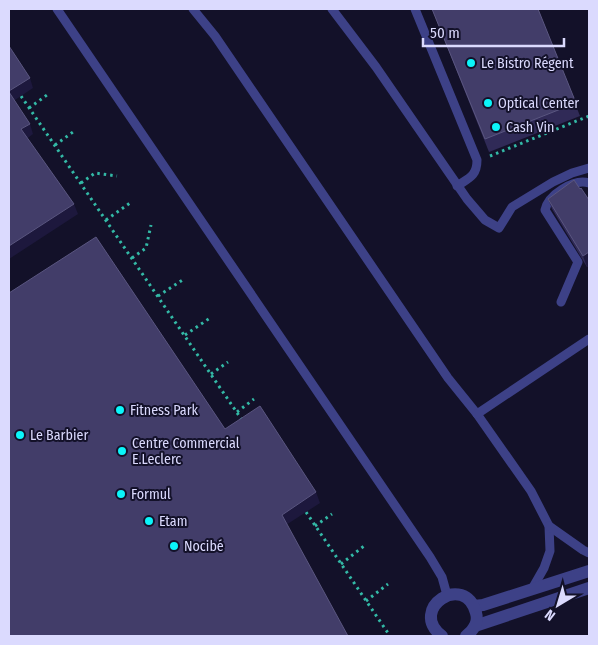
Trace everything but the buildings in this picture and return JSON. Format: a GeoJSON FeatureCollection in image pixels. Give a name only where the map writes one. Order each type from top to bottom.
{"type":"FeatureCollection","features":[{"type":"Feature","properties":{"kind":"street"},"geometry":{"type":"LineString","coordinates":[[474,606],[483,605],[589,571]]}},
{"type":"Feature","properties":{"kind":"street"},"geometry":{"type":"LineString","coordinates":[[466,636],[475,626],[589,588]]}},
{"type":"Feature","properties":{"kind":"street"},"geometry":{"type":"LineString","coordinates":[[442,636],[433,626],[431,619],[435,604],[447,595],[455,594],[469,600],[474,606],[477,616],[475,626]]}},
{"type":"Feature","properties":{"kind":"lane"},"geometry":{"type":"LineString","coordinates":[[57,9],[430,557],[442,578],[447,595]]}},
{"type":"Feature","properties":{"kind":"lane"},"geometry":{"type":"LineString","coordinates":[[193,9],[215,36],[448,378],[478,414],[531,491],[549,526],[550,551],[544,568],[532,589]]}},
{"type":"Feature","properties":{"kind":"lane"},"geometry":{"type":"LineString","coordinates":[[333,9],[376,67],[457,186],[484,220],[500,228],[512,208],[553,182],[572,173],[589,168]]}},
{"type":"Feature","properties":{"kind":"lane"},"geometry":{"type":"LineString","coordinates":[[415,9],[477,160],[477,168],[473,175],[457,186]]}},
{"type":"Feature","properties":{"kind":"lane"},"geometry":{"type":"LineString","coordinates":[[561,302],[578,262],[545,210],[546,203],[570,185],[583,181],[589,183]]}},
{"type":"Feature","properties":{"kind":"lane"},"geometry":{"type":"LineString","coordinates":[[478,414],[589,339]]}},
{"type":"Feature","properties":{"kind":"lane"},"geometry":{"type":"LineString","coordinates":[[549,526],[589,553]]}},
{"type":"Feature","properties":{"kind":"path"},"geometry":{"type":"LineString","coordinates":[[29,108],[47,95]]}},
{"type":"Feature","properties":{"kind":"path"},"geometry":{"type":"LineString","coordinates":[[21,96],[247,427]]}},
{"type":"Feature","properties":{"kind":"path"},"geometry":{"type":"LineString","coordinates":[[477,160],[589,116]]}},
{"type":"Feature","properties":{"kind":"path"},"geometry":{"type":"LineString","coordinates":[[55,145],[73,132]]}},
{"type":"Feature","properties":{"kind":"path"},"geometry":{"type":"LineString","coordinates":[[80,182],[95,173],[117,176]]}},
{"type":"Feature","properties":{"kind":"path"},"geometry":{"type":"LineString","coordinates":[[106,220],[130,203]]}},
{"type":"Feature","properties":{"kind":"path"},"geometry":{"type":"LineString","coordinates":[[132,258],[146,248],[151,225]]}},
{"type":"Feature","properties":{"kind":"path"},"geometry":{"type":"LineString","coordinates":[[158,296],[184,279]]}},
{"type":"Feature","properties":{"kind":"path"},"geometry":{"type":"LineString","coordinates":[[185,335],[210,318]]}},
{"type":"Feature","properties":{"kind":"path"},"geometry":{"type":"LineString","coordinates":[[211,374],[228,362]]}},
{"type":"Feature","properties":{"kind":"path"},"geometry":{"type":"LineString","coordinates":[[237,412],[254,399]]}},
{"type":"Feature","properties":{"kind":"path"},"geometry":{"type":"LineString","coordinates":[[306,512],[390,636]]}},
{"type":"Feature","properties":{"kind":"path"},"geometry":{"type":"LineString","coordinates":[[315,526],[332,514]]}},
{"type":"Feature","properties":{"kind":"path"},"geometry":{"type":"LineString","coordinates":[[341,564],[364,546]]}},
{"type":"Feature","properties":{"kind":"path"},"geometry":{"type":"LineString","coordinates":[[366,601],[388,584]]}},
{"type":"Feature","properties":{"kind":"place","name":"Le Bistro Régent"},"geometry":{"type":"Point","coordinates":[471,63]}},
{"type":"Feature","properties":{"kind":"place","name":"Optical Center"},"geometry":{"type":"Point","coordinates":[488,103]}},
{"type":"Feature","properties":{"kind":"place","name":"Cash Vin"},"geometry":{"type":"Point","coordinates":[496,127]}},
{"type":"Feature","properties":{"kind":"place","name":"Fitness Park"},"geometry":{"type":"Point","coordinates":[120,410]}},
{"type":"Feature","properties":{"kind":"place","name":"Le Barbier"},"geometry":{"type":"Point","coordinates":[20,435]}},
{"type":"Feature","properties":{"kind":"place","name":"Centre Commercial E.Leclerc"},"geometry":{"type":"Point","coordinates":[122,451]}},
{"type":"Feature","properties":{"kind":"place","name":"Formul"},"geometry":{"type":"Point","coordinates":[121,494]}},
{"type":"Feature","properties":{"kind":"place","name":"Etam"},"geometry":{"type":"Point","coordinates":[149,521]}},
{"type":"Feature","properties":{"kind":"place","name":"Nocibé"},"geometry":{"type":"Point","coordinates":[174,546]}}]}
